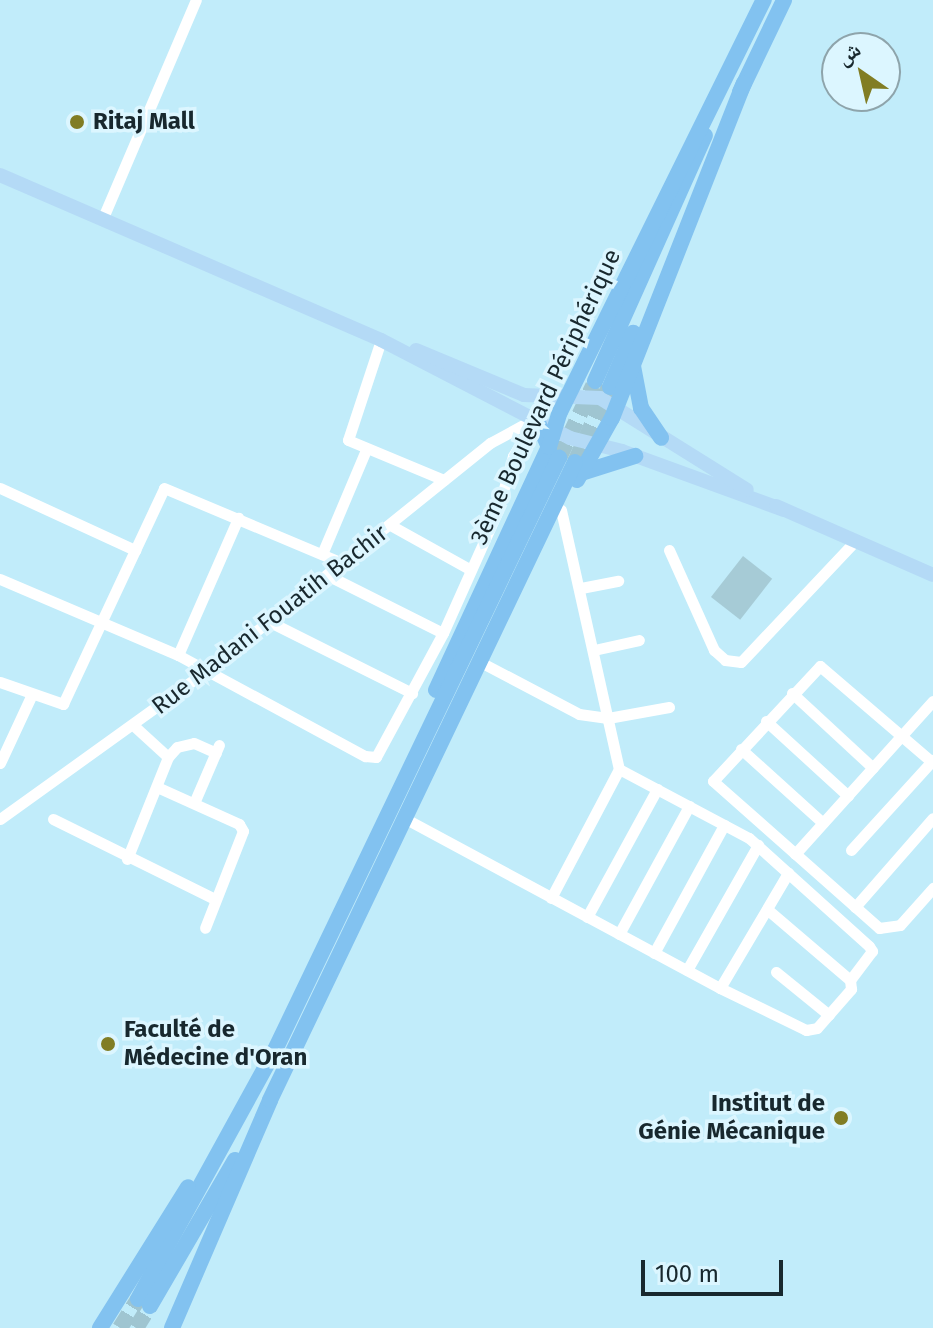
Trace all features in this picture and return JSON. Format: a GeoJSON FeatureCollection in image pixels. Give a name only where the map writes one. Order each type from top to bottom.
{"type":"FeatureCollection","features":[{"type":"Feature","properties":{"kind":"highway","name":"3ème Boulevard Périphérique"},"geometry":{"type":"LineString","coordinates":[[270,1100],[144,1302],[275,1050],[385,821],[413,740],[566,460],[554,429],[674,154],[737,79],[764,0]]}},
{"type":"Feature","properties":{"kind":"highway"},"geometry":{"type":"LineString","coordinates":[[602,384],[737,79],[784,0]]}},
{"type":"Feature","properties":{"kind":"highway"},"geometry":{"type":"LineString","coordinates":[[172,1328],[270,1100],[406,819],[566,460],[597,445],[615,407],[704,194],[737,79]]}},
{"type":"Feature","properties":{"kind":"highway"},"geometry":{"type":"LineString","coordinates":[[632,363],[641,408],[661,438]]}},
{"type":"Feature","properties":{"kind":"highway"},"geometry":{"type":"LineString","coordinates":[[428,770],[486,665],[561,510],[566,460],[536,418]]}},
{"type":"Feature","properties":{"kind":"highway"},"geometry":{"type":"LineString","coordinates":[[566,460],[635,456]]}},
{"type":"Feature","properties":{"kind":"highway"},"geometry":{"type":"LineString","coordinates":[[100,1328],[275,1050]]}},
{"type":"Feature","properties":{"kind":"main road"},"geometry":{"type":"LineString","coordinates":[[0,175],[381,340],[524,395],[593,395],[784,510]]}},
{"type":"Feature","properties":{"kind":"main road"},"geometry":{"type":"LineString","coordinates":[[381,340],[554,429],[784,510],[933,575]]}},
{"type":"Feature","properties":{"kind":"street"},"geometry":{"type":"LineString","coordinates":[[102,220],[196,0]]}},
{"type":"Feature","properties":{"kind":"street"},"geometry":{"type":"LineString","coordinates":[[381,340],[347,435],[352,444],[444,480]]}},
{"type":"Feature","properties":{"kind":"street"},"geometry":{"type":"LineString","coordinates":[[0,579],[209,669],[368,757],[382,753],[443,633],[500,504],[512,461],[536,418]]}},
{"type":"Feature","properties":{"kind":"street","name":"Rue Madani Fouatih Bachir"},"geometry":{"type":"LineString","coordinates":[[0,819],[209,669],[345,564],[490,443],[536,418]]}},
{"type":"Feature","properties":{"kind":"street"},"geometry":{"type":"LineString","coordinates":[[490,443],[512,461]]}},
{"type":"Feature","properties":{"kind":"street"},"geometry":{"type":"LineString","coordinates":[[322,554],[366,450]]}},
{"type":"Feature","properties":{"kind":"street"},"geometry":{"type":"LineString","coordinates":[[0,488],[135,550]]}},
{"type":"Feature","properties":{"kind":"street"},"geometry":{"type":"LineString","coordinates":[[0,682],[63,704],[164,488],[345,564]]}},
{"type":"Feature","properties":{"kind":"street"},"geometry":{"type":"LineString","coordinates":[[551,898],[619,769],[581,588],[561,510]]}},
{"type":"Feature","properties":{"kind":"street"},"geometry":{"type":"LineString","coordinates":[[178,655],[238,518]]}},
{"type":"Feature","properties":{"kind":"street"},"geometry":{"type":"LineString","coordinates":[[392,526],[471,570]]}},
{"type":"Feature","properties":{"kind":"street"},"geometry":{"type":"LineString","coordinates":[[669,550],[714,650],[725,660],[741,662],[855,541]]}},
{"type":"Feature","properties":{"kind":"street"},"geometry":{"type":"LineString","coordinates":[[329,576],[443,633]]}},
{"type":"Feature","properties":{"kind":"street"},"geometry":{"type":"LineString","coordinates":[[581,588],[618,581]]}},
{"type":"Feature","properties":{"kind":"street"},"geometry":{"type":"LineString","coordinates":[[270,622],[412,693]]}},
{"type":"Feature","properties":{"kind":"street"},"geometry":{"type":"LineString","coordinates":[[594,650],[639,640]]}},
{"type":"Feature","properties":{"kind":"street"},"geometry":{"type":"LineString","coordinates":[[486,665],[579,714],[608,718],[669,707]]}},
{"type":"Feature","properties":{"kind":"street"},"geometry":{"type":"LineString","coordinates":[[851,850],[932,761],[822,667],[792,693],[713,781],[879,928],[890,930],[933,888]]}},
{"type":"Feature","properties":{"kind":"street"},"geometry":{"type":"LineString","coordinates":[[792,693],[873,768]]}},
{"type":"Feature","properties":{"kind":"street"},"geometry":{"type":"LineString","coordinates":[[0,763],[32,694]]}},
{"type":"Feature","properties":{"kind":"street"},"geometry":{"type":"LineString","coordinates":[[795,854],[933,701]]}},
{"type":"Feature","properties":{"kind":"street"},"geometry":{"type":"LineString","coordinates":[[766,721],[848,796]]}},
{"type":"Feature","properties":{"kind":"street"},"geometry":{"type":"LineString","coordinates":[[133,725],[168,757]]}},
{"type":"Feature","properties":{"kind":"street"},"geometry":{"type":"LineString","coordinates":[[127,859],[168,757],[177,747],[194,743],[217,749],[194,803]]}},
{"type":"Feature","properties":{"kind":"street"},"geometry":{"type":"LineString","coordinates":[[741,749],[823,823]]}},
{"type":"Feature","properties":{"kind":"street"},"geometry":{"type":"LineString","coordinates":[[619,769],[758,845],[872,951],[850,980]]}},
{"type":"Feature","properties":{"kind":"street"},"geometry":{"type":"LineString","coordinates":[[157,787],[239,824],[243,831],[205,928]]}},
{"type":"Feature","properties":{"kind":"street"},"geometry":{"type":"LineString","coordinates":[[587,917],[657,789]]}},
{"type":"Feature","properties":{"kind":"street"},"geometry":{"type":"LineString","coordinates":[[619,934],[689,806]]}},
{"type":"Feature","properties":{"kind":"street"},"geometry":{"type":"LineString","coordinates":[[855,907],[933,818]]}},
{"type":"Feature","properties":{"kind":"street"},"geometry":{"type":"LineString","coordinates":[[53,819],[127,859],[215,899]]}},
{"type":"Feature","properties":{"kind":"street"},"geometry":{"type":"LineString","coordinates":[[406,819],[720,988],[806,1030],[829,1015],[851,989],[850,980],[767,909]]}},
{"type":"Feature","properties":{"kind":"street"},"geometry":{"type":"LineString","coordinates":[[654,953],[724,825]]}},
{"type":"Feature","properties":{"kind":"street"},"geometry":{"type":"LineString","coordinates":[[687,970],[758,845]]}},
{"type":"Feature","properties":{"kind":"street"},"geometry":{"type":"LineString","coordinates":[[720,988],[788,873]]}},
{"type":"Feature","properties":{"kind":"street"},"geometry":{"type":"LineString","coordinates":[[776,972],[829,1015]]}},
{"type":"Feature","properties":{"kind":"shaded area"},"geometry":{"type":"Polygon","coordinates":[[[743,556],[772,579],[740,620],[711,597],[743,556]]]}},
{"type":"Feature","properties":{"kind":"tunnel"},"geometry":{"type":"LineString","coordinates":[[559,458],[593,386]]}},
{"type":"Feature","properties":{"kind":"tunnel"},"geometry":{"type":"LineString","coordinates":[[575,462],[609,387]]}},
{"type":"Feature","properties":{"kind":"tunnel"},"geometry":{"type":"LineString","coordinates":[[120,1328],[138,1299]]}},
{"type":"Feature","properties":{"kind":"tunnel"},"geometry":{"type":"LineString","coordinates":[[136,1328],[150,1306]]}},
{"type":"Feature","properties":{"kind":"place","name":"Ritaj Mall"},"geometry":{"type":"Point","coordinates":[77,122]}},
{"type":"Feature","properties":{"kind":"place","name":"Faculté de Médecine d'Oran"},"geometry":{"type":"Point","coordinates":[108,1044]}},
{"type":"Feature","properties":{"kind":"place","name":"Institut de Génie Mécanique"},"geometry":{"type":"Point","coordinates":[841,1118]}}]}
